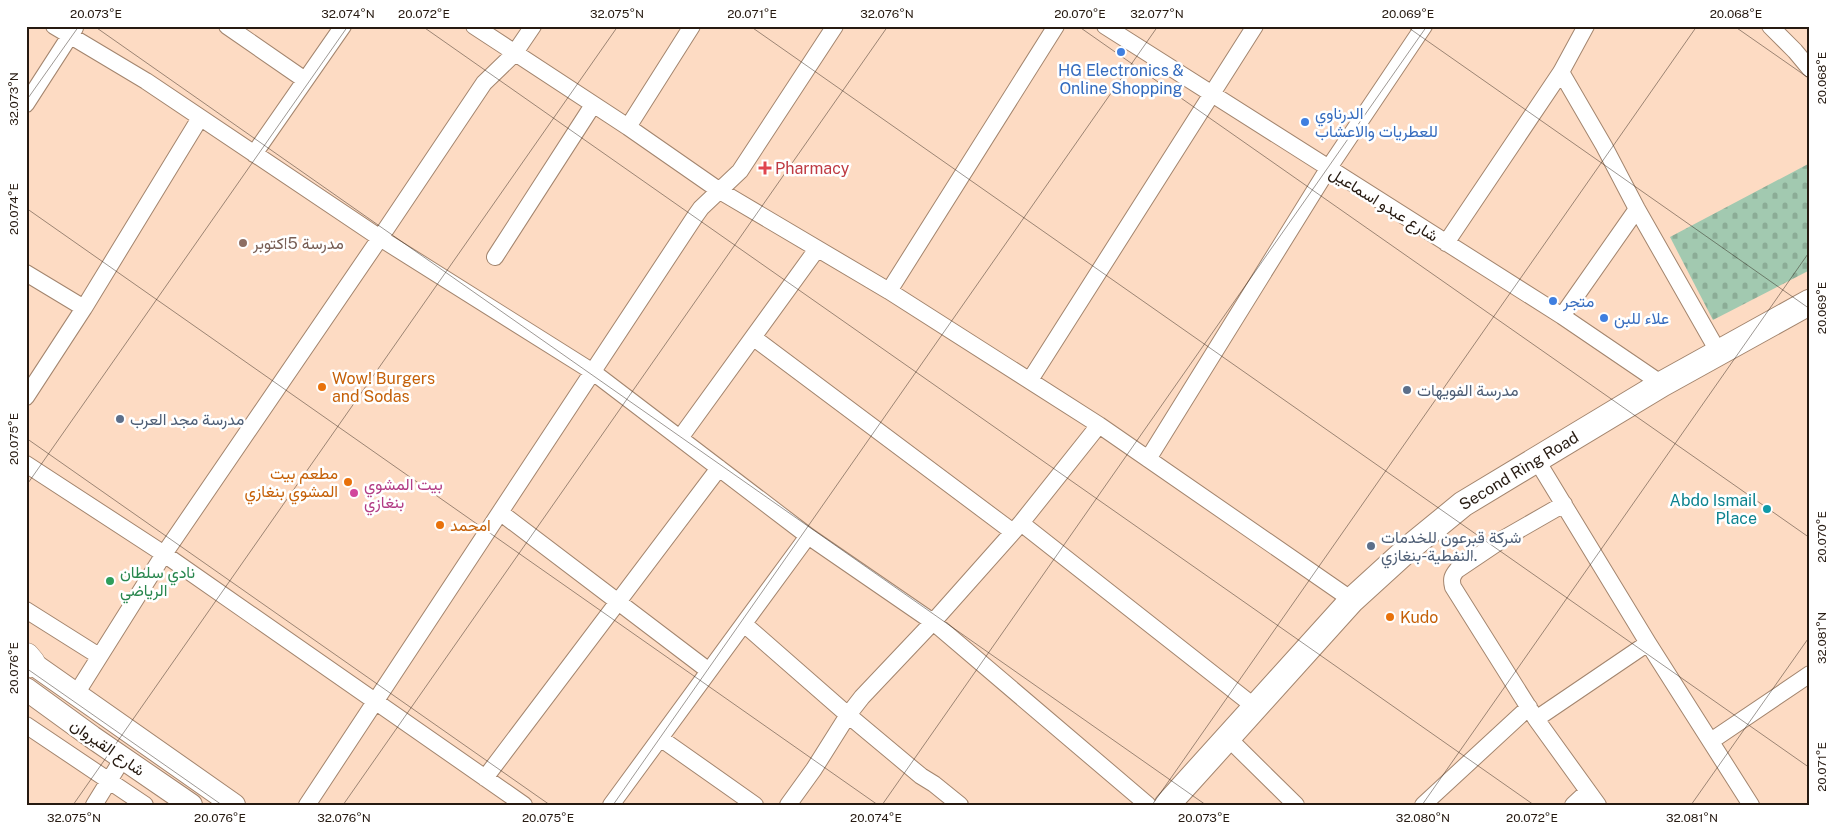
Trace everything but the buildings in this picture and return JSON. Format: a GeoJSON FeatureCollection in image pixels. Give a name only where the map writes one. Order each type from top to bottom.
{"type":"FeatureCollection","features":[{"type":"Feature","properties":{"kind":"main road","name":"Second Ring Road"},"geometry":{"type":"LineString","coordinates":[[1167,805],[1352,600],[1408,549],[1464,504],[1662,384],[1808,306]]}},
{"type":"Feature","properties":{"kind":"main road"},"geometry":{"type":"LineString","coordinates":[[28,660],[234,805]]}},
{"type":"Feature","properties":{"kind":"main road","name":"شارع القيروان"},"geometry":{"type":"LineString","coordinates":[[26,689],[191,805]]}},
{"type":"Feature","properties":{"kind":"street"},"geometry":{"type":"LineString","coordinates":[[54,26],[73,31],[380,238],[593,372],[808,536],[933,622],[1148,805]]}},
{"type":"Feature","properties":{"kind":"street"},"geometry":{"type":"LineString","coordinates":[[227,26],[305,80]]}},
{"type":"Feature","properties":{"kind":"street"},"geometry":{"type":"LineString","coordinates":[[254,154],[343,26]]}},
{"type":"Feature","properties":{"kind":"street"},"geometry":{"type":"LineString","coordinates":[[474,26],[628,127],[720,191],[889,291],[1030,380],[1352,600]]}},
{"type":"Feature","properties":{"kind":"street"},"geometry":{"type":"LineString","coordinates":[[76,694],[164,554],[484,83],[514,54],[533,26]]}},
{"type":"Feature","properties":{"kind":"street"},"geometry":{"type":"LineString","coordinates":[[628,127],[692,26]]}},
{"type":"Feature","properties":{"kind":"street"},"geometry":{"type":"LineString","coordinates":[[889,291],[1056,26]]}},
{"type":"Feature","properties":{"kind":"street","name":"شارع عبدو اسماعيل"},"geometry":{"type":"LineString","coordinates":[[1105,26],[1562,316],[1662,384]]}},
{"type":"Feature","properties":{"kind":"street"},"geometry":{"type":"LineString","coordinates":[[1030,380],[1255,26]]}},
{"type":"Feature","properties":{"kind":"street"},"geometry":{"type":"LineString","coordinates":[[1148,459],[1328,169],[1424,26]]}},
{"type":"Feature","properties":{"kind":"street"},"geometry":{"type":"LineString","coordinates":[[1446,244],[1561,72],[1586,26]]}},
{"type":"Feature","properties":{"kind":"street"},"geometry":{"type":"LineString","coordinates":[[1770,26],[1795,50],[1810,69]]}},
{"type":"Feature","properties":{"kind":"street"},"geometry":{"type":"LineString","coordinates":[[307,805],[701,208],[740,171],[833,27]]}},
{"type":"Feature","properties":{"kind":"street"},"geometry":{"type":"LineString","coordinates":[[26,104],[73,31]]}},
{"type":"Feature","properties":{"kind":"street"},"geometry":{"type":"LineString","coordinates":[[1561,72],[1604,146],[1636,210],[1719,353]]}},
{"type":"Feature","properties":{"kind":"street"},"geometry":{"type":"LineString","coordinates":[[495,257],[593,105]]}},
{"type":"Feature","properties":{"kind":"street"},"geometry":{"type":"LineString","coordinates":[[26,397],[84,308],[200,118]]}},
{"type":"Feature","properties":{"kind":"street"},"geometry":{"type":"LineString","coordinates":[[1562,316],[1636,210]]}},
{"type":"Feature","properties":{"kind":"street"},"geometry":{"type":"LineString","coordinates":[[680,438],[754,338],[817,248]]}},
{"type":"Feature","properties":{"kind":"street"},"geometry":{"type":"LineString","coordinates":[[26,272],[84,308]]}},
{"type":"Feature","properties":{"kind":"street"},"geometry":{"type":"LineString","coordinates":[[754,338],[1017,527],[1255,707]]}},
{"type":"Feature","properties":{"kind":"street"},"geometry":{"type":"LineString","coordinates":[[788,805],[862,697],[933,622],[1017,527],[1098,425]]}},
{"type":"Feature","properties":{"kind":"street"},"geometry":{"type":"LineString","coordinates":[[1536,459],[1747,804]]}},
{"type":"Feature","properties":{"kind":"street"},"geometry":{"type":"LineString","coordinates":[[26,464],[164,554],[522,804]]}},
{"type":"Feature","properties":{"kind":"street"},"geometry":{"type":"LineString","coordinates":[[485,778],[720,468]]}},
{"type":"Feature","properties":{"kind":"street"},"geometry":{"type":"LineString","coordinates":[[1564,504],[1503,539],[1457,570],[1452,575],[1452,580],[1453,587],[1533,713],[1598,805]]}},
{"type":"Feature","properties":{"kind":"street"},"geometry":{"type":"LineString","coordinates":[[501,513],[709,671]]}},
{"type":"Feature","properties":{"kind":"street"},"geometry":{"type":"LineString","coordinates":[[611,805],[808,536]]}},
{"type":"Feature","properties":{"kind":"street"},"geometry":{"type":"LineString","coordinates":[[26,610],[99,656]]}},
{"type":"Feature","properties":{"kind":"street"},"geometry":{"type":"LineString","coordinates":[[744,624],[848,715],[921,776],[960,805]]}},
{"type":"Feature","properties":{"kind":"street"},"geometry":{"type":"LineString","coordinates":[[1422,805],[1533,713],[1648,643]]}},
{"type":"Feature","properties":{"kind":"street"},"geometry":{"type":"LineString","coordinates":[[1710,741],[1810,674]]}},
{"type":"Feature","properties":{"kind":"street"},"geometry":{"type":"LineString","coordinates":[[26,725],[145,805]]}},
{"type":"Feature","properties":{"kind":"street"},"geometry":{"type":"LineString","coordinates":[[660,738],[755,805]]}},
{"type":"Feature","properties":{"kind":"street"},"geometry":{"type":"LineString","coordinates":[[1228,738],[1296,805]]}},
{"type":"Feature","properties":{"kind":"street"},"geometry":{"type":"LineString","coordinates":[[94,805],[123,758]]}},
{"type":"Feature","properties":{"kind":"street"},"geometry":{"type":"LineString","coordinates":[[1573,805],[1588,791]]}},
{"type":"Feature","properties":{"kind":"green space"},"geometry":{"type":"Polygon","coordinates":[[[1810,163],[1810,270],[1713,320],[1670,237],[1810,163]]]}},
{"type":"Feature","properties":{"kind":"place","name":"HG Electronics & Online Shopping"},"geometry":{"type":"Point","coordinates":[1121,52]}},
{"type":"Feature","properties":{"kind":"place","name":"الدرناوي للعطريات والاعشاب"},"geometry":{"type":"Point","coordinates":[1305,122]}},
{"type":"Feature","properties":{"kind":"place","name":"Pharmacy"},"geometry":{"type":"Point","coordinates":[765,168]}},
{"type":"Feature","properties":{"kind":"place","name":"مدرسة 5اكتوبر"},"geometry":{"type":"Point","coordinates":[243,243]}},
{"type":"Feature","properties":{"kind":"place","name":"متجر"},"geometry":{"type":"Point","coordinates":[1553,301]}},
{"type":"Feature","properties":{"kind":"place","name":"علاء للبن"},"geometry":{"type":"Point","coordinates":[1604,318]}},
{"type":"Feature","properties":{"kind":"place","name":"Wow! Burgers and Sodas"},"geometry":{"type":"Point","coordinates":[322,387]}},
{"type":"Feature","properties":{"kind":"place","name":"مدرسة الفويهات"},"geometry":{"type":"Point","coordinates":[1407,390]}},
{"type":"Feature","properties":{"kind":"place","name":"مدرسة مجد العرب"},"geometry":{"type":"Point","coordinates":[120,419]}},
{"type":"Feature","properties":{"kind":"place","name":"مطعم بيت المشوي بنغازي"},"geometry":{"type":"Point","coordinates":[348,482]}},
{"type":"Feature","properties":{"kind":"place","name":"بيت المشوي بنغازي"},"geometry":{"type":"Point","coordinates":[354,493]}},
{"type":"Feature","properties":{"kind":"place","name":"Abdo Ismail Place"},"geometry":{"type":"Point","coordinates":[1767,509]}},
{"type":"Feature","properties":{"kind":"place","name":"امحمد"},"geometry":{"type":"Point","coordinates":[440,525]}},
{"type":"Feature","properties":{"kind":"place","name":"شركة قبرعون للخدمات النفطية-بنغازي."},"geometry":{"type":"Point","coordinates":[1371,546]}},
{"type":"Feature","properties":{"kind":"place","name":"نادي سلطان الرياضي"},"geometry":{"type":"Point","coordinates":[110,581]}},
{"type":"Feature","properties":{"kind":"place","name":"Kudo"},"geometry":{"type":"Point","coordinates":[1390,617]}}]}
